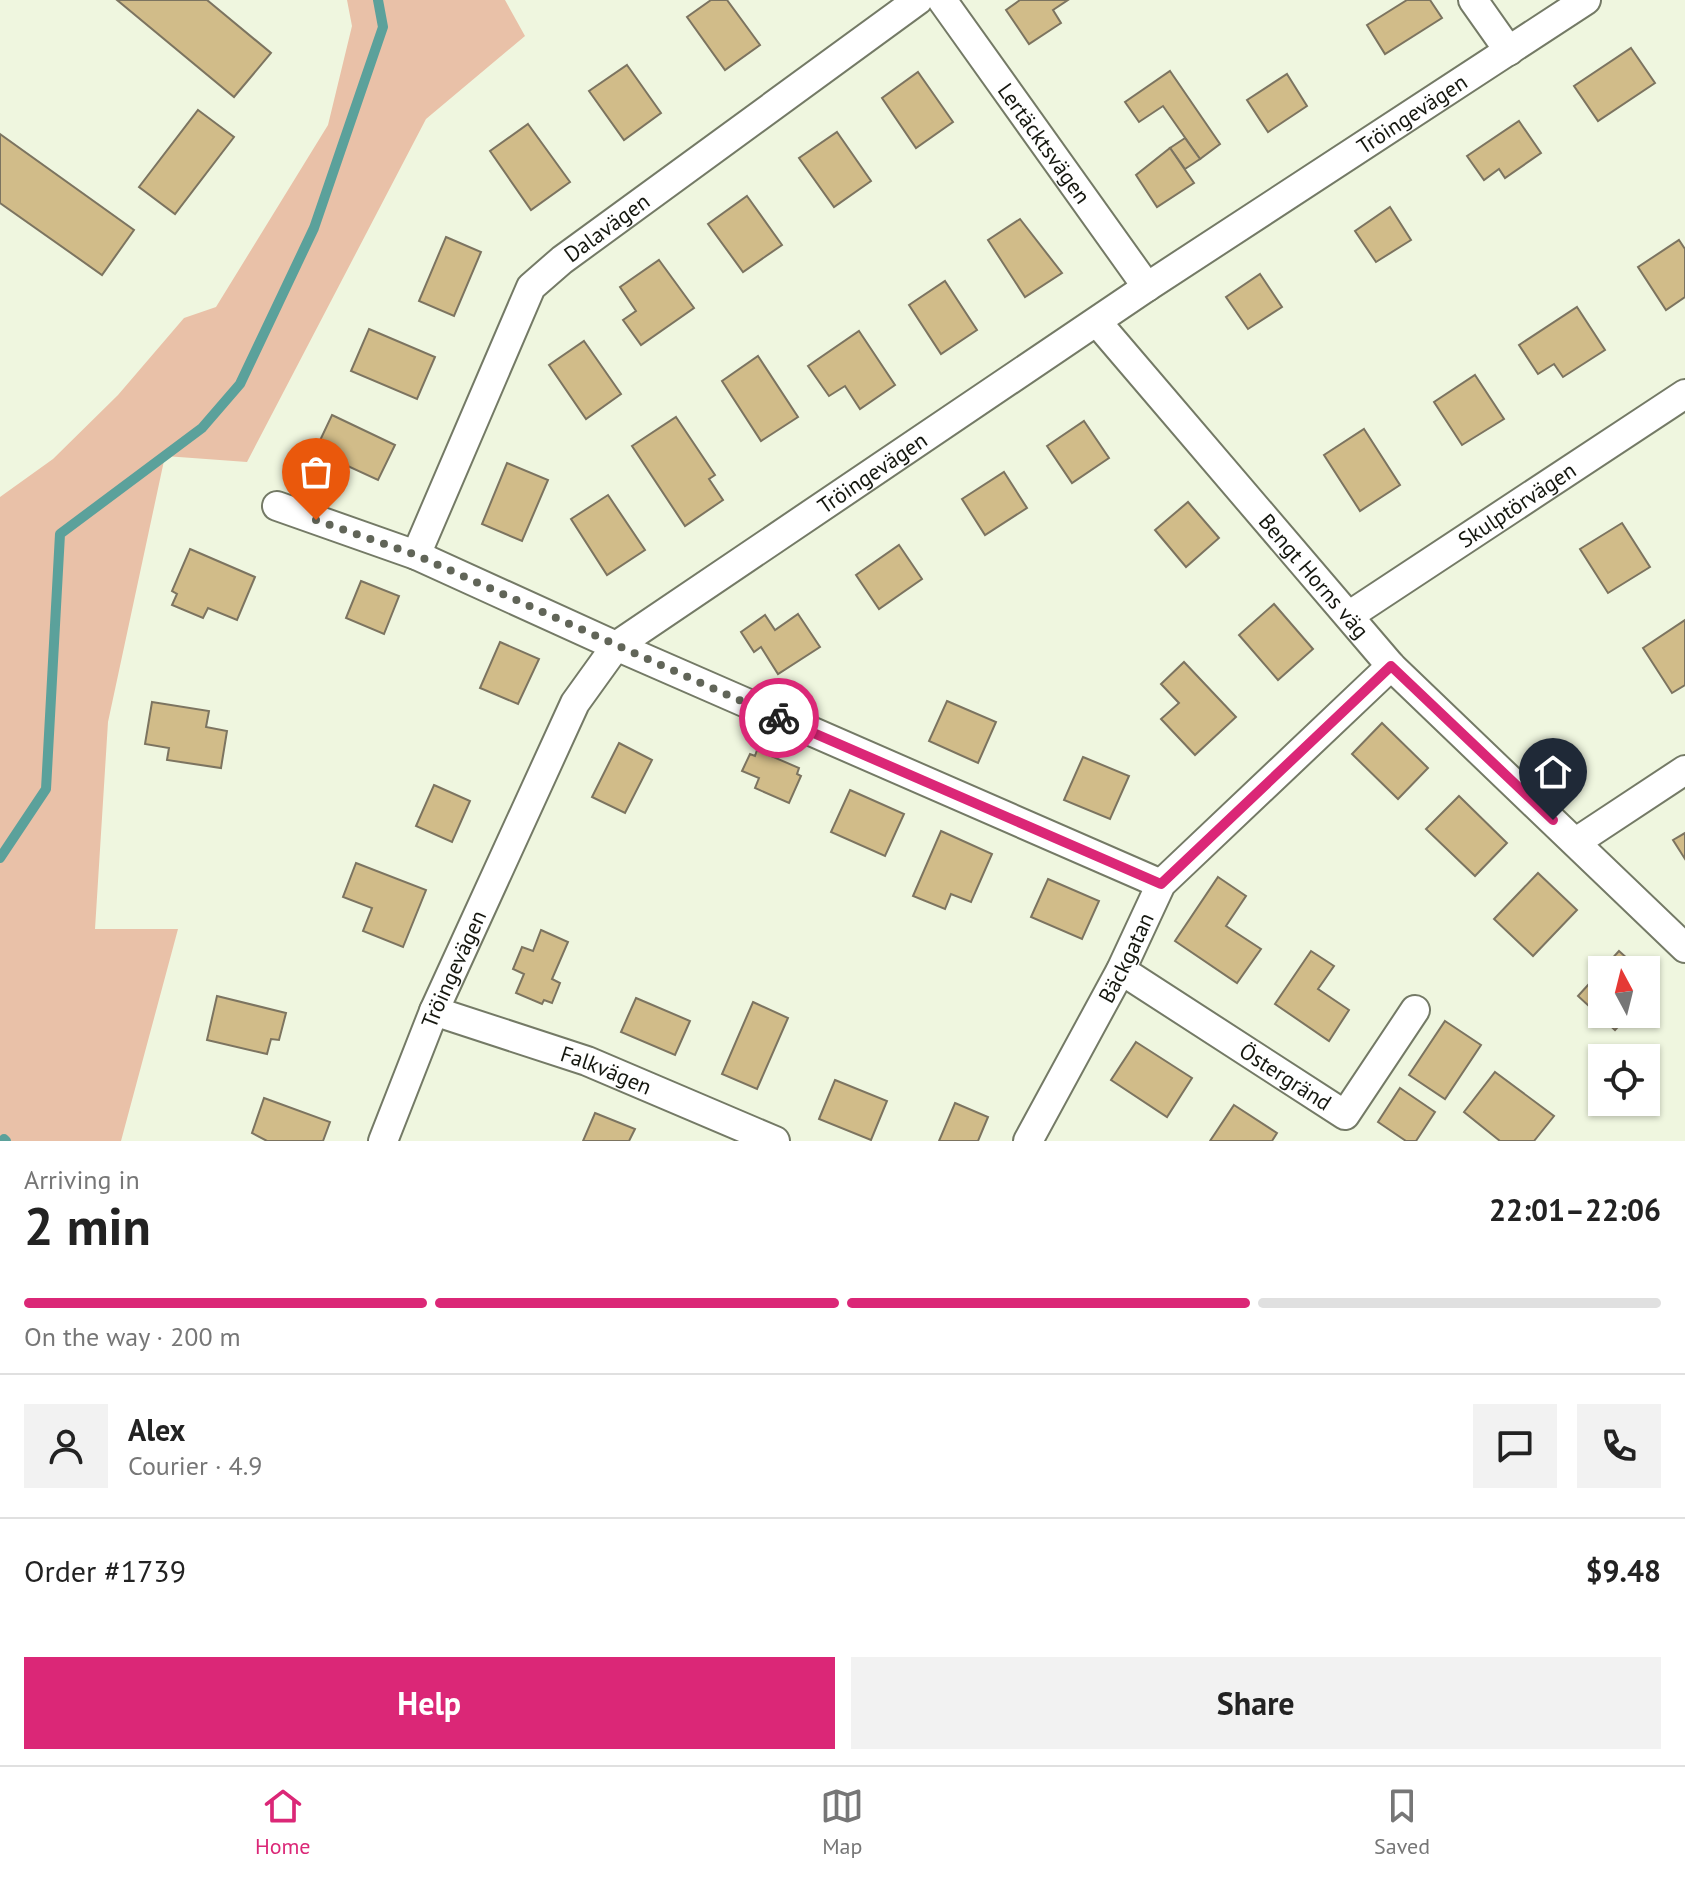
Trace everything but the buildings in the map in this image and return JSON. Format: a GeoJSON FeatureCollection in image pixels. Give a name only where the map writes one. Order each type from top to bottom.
{"type":"FeatureCollection","features":[{"type":"Feature","properties":{"kind":"street","name":"Dalavägen"},"geometry":{"type":"LineString","coordinates":[[416,555],[531,287],[562,260],[918,0]]}},
{"type":"Feature","properties":{"kind":"street","name":"Lertäcktsvägen"},"geometry":{"type":"LineString","coordinates":[[942,0],[1147,287]]}},
{"type":"Feature","properties":{"kind":"street"},"geometry":{"type":"LineString","coordinates":[[1473,0],[1509,51]]}},
{"type":"Feature","properties":{"kind":"street","name":"Tröingevägen"},"geometry":{"type":"LineString","coordinates":[[383,1141],[434,1011],[575,703],[616,646],[1147,287],[1586,0]]}},
{"type":"Feature","properties":{"kind":"street","name":"Bengt Horns väg"},"geometry":{"type":"LineString","coordinates":[[1097,322],[1391,666],[1685,948]]}},
{"type":"Feature","properties":{"kind":"street","name":"Skulptörvägen"},"geometry":{"type":"LineString","coordinates":[[1350,615],[1685,394]]}},
{"type":"Feature","properties":{"kind":"street"},"geometry":{"type":"LineString","coordinates":[[277,506],[416,555],[616,646],[1161,884]]}},
{"type":"Feature","properties":{"kind":"street","name":"Bäckgatan"},"geometry":{"type":"LineString","coordinates":[[1028,1141],[1121,970],[1161,884],[1391,666]]}},
{"type":"Feature","properties":{"kind":"street"},"geometry":{"type":"LineString","coordinates":[[1576,842],[1685,770]]}},
{"type":"Feature","properties":{"kind":"street","name":"Östergränd"},"geometry":{"type":"LineString","coordinates":[[1121,970],[1345,1115],[1415,1010]]}},
{"type":"Feature","properties":{"kind":"street","name":"Falkvägen"},"geometry":{"type":"LineString","coordinates":[[434,1011],[587,1061],[775,1141]]}},
{"type":"Feature","properties":{"kind":"shaded area"},"geometry":{"type":"Polygon","coordinates":[[[347,0],[505,0],[525,36],[426,119],[247,462],[165,456],[108,722],[95,929],[178,929],[121,1141],[0,1141],[0,497],[53,459],[118,395],[184,318],[216,307],[328,125],[352,26],[347,0]]]}},
{"type":"Feature","properties":{"kind":"waterway"},"geometry":{"type":"LineString","coordinates":[[0,858],[46,789],[60,534],[202,428],[240,384],[314,228],[383,27],[378,0]]}},
{"type":"Feature","properties":{"kind":"way so far"},"geometry":{"type":"LineString","coordinates":[[316,520],[416,555],[779,718]]}},
{"type":"Feature","properties":{"kind":"route"},"geometry":{"type":"LineString","coordinates":[[779,718],[1161,884],[1391,666],[1553,820]]}}]}
